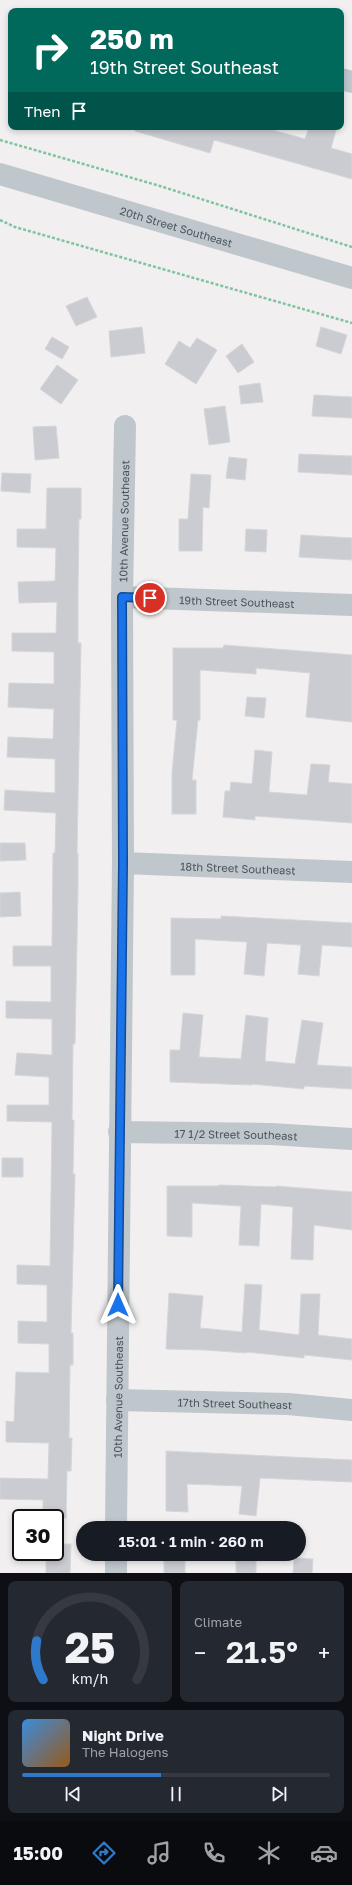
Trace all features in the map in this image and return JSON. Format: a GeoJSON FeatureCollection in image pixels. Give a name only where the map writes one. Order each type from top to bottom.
{"type":"FeatureCollection","features":[{"type":"Feature","properties":{"kind":"street","name":"20th Street Southeast"},"geometry":{"type":"LineString","coordinates":[[0,174],[352,278]]}},
{"type":"Feature","properties":{"kind":"street","name":"10th Avenue Southeast"},"geometry":{"type":"LineString","coordinates":[[116,1521],[123,863],[122,597],[125,426]]}},
{"type":"Feature","properties":{"kind":"street","name":"19th Street Southeast"},"geometry":{"type":"LineString","coordinates":[[122,597],[352,605]]}},
{"type":"Feature","properties":{"kind":"street","name":"18th Street Southeast"},"geometry":{"type":"LineString","coordinates":[[123,863],[352,872]]}},
{"type":"Feature","properties":{"kind":"street","name":"17 1/2 Street Southeast"},"geometry":{"type":"LineString","coordinates":[[119,1132],[271,1134],[352,1139]]}},
{"type":"Feature","properties":{"kind":"street","name":"17th Street Southeast"},"geometry":{"type":"LineString","coordinates":[[117,1400],[288,1404],[352,1410]]}},
{"type":"Feature","properties":{"kind":"street"},"geometry":{"type":"LineString","coordinates":[[116,1561],[116,1573]]}},
{"type":"Feature","properties":{"kind":"path"},"geometry":{"type":"LineString","coordinates":[[0,140],[160,186],[352,247]]}},
{"type":"Feature","properties":{"kind":"path"},"geometry":{"type":"LineString","coordinates":[[0,220],[15,227],[352,323]]}},
{"type":"Feature","properties":{"kind":"building"},"geometry":{"type":"Polygon","coordinates":[[[273,130],[305,139],[308,130],[336,130],[331,148],[352,154],[352,179],[214,140],[210,153],[135,131],[273,130]]]}},
{"type":"Feature","properties":{"kind":"building"},"geometry":{"type":"Polygon","coordinates":[[[87,297],[97,317],[76,326],[66,306],[87,297]]]}},
{"type":"Feature","properties":{"kind":"building"},"geometry":{"type":"Polygon","coordinates":[[[142,327],[145,353],[111,357],[109,331],[142,327]]]}},
{"type":"Feature","properties":{"kind":"building"},"geometry":{"type":"Polygon","coordinates":[[[321,327],[347,335],[341,354],[316,346],[321,327]]]}},
{"type":"Feature","properties":{"kind":"building"},"geometry":{"type":"Polygon","coordinates":[[[52,337],[69,347],[62,359],[45,349],[52,337]]]}},
{"type":"Feature","properties":{"kind":"building"},"geometry":{"type":"Polygon","coordinates":[[[197,338],[217,350],[196,384],[165,364],[179,341],[190,348],[197,338]]]}},
{"type":"Feature","properties":{"kind":"building"},"geometry":{"type":"Polygon","coordinates":[[[242,344],[254,362],[238,373],[226,356],[242,344]]]}},
{"type":"Feature","properties":{"kind":"building"},"geometry":{"type":"Polygon","coordinates":[[[57,365],[78,380],[61,404],[40,389],[57,365]]]}},
{"type":"Feature","properties":{"kind":"building"},"geometry":{"type":"Polygon","coordinates":[[[260,383],[263,402],[241,404],[239,386],[260,383]]]}},
{"type":"Feature","properties":{"kind":"building"},"geometry":{"type":"Polygon","coordinates":[[[314,395],[352,397],[352,418],[312,416],[314,395]]]}},
{"type":"Feature","properties":{"kind":"building"},"geometry":{"type":"Polygon","coordinates":[[[225,406],[230,442],[209,445],[204,409],[225,406]]]}},
{"type":"Feature","properties":{"kind":"building"},"geometry":{"type":"Polygon","coordinates":[[[56,426],[59,458],[35,460],[33,427],[56,426]]]}},
{"type":"Feature","properties":{"kind":"building"},"geometry":{"type":"Polygon","coordinates":[[[299,454],[352,456],[352,475],[298,472],[299,454]]]}},
{"type":"Feature","properties":{"kind":"building"},"geometry":{"type":"Polygon","coordinates":[[[229,457],[247,459],[245,480],[226,478],[229,457]]]}},
{"type":"Feature","properties":{"kind":"building"},"geometry":{"type":"Polygon","coordinates":[[[2,473],[31,474],[30,493],[1,491],[2,473]]]}},
{"type":"Feature","properties":{"kind":"building"},"geometry":{"type":"Polygon","coordinates":[[[191,474],[211,475],[209,508],[203,507],[202,551],[179,551],[179,519],[188,519],[191,474]]]}},
{"type":"Feature","properties":{"kind":"building"},"geometry":{"type":"Polygon","coordinates":[[[47,488],[81,488],[78,593],[78,643],[81,643],[77,853],[78,888],[72,1120],[74,1120],[73,1174],[75,1174],[71,1333],[73,1333],[73,1365],[70,1365],[69,1438],[72,1438],[71,1471],[67,1471],[66,1518],[64,1518],[64,1509],[43,1509],[43,1500],[0,1499],[0,1478],[48,1479],[49,1443],[6,1442],[6,1421],[14,1422],[16,1372],[49,1373],[49,1344],[18,1343],[18,1321],[47,1322],[47,1285],[17,1284],[17,1265],[50,1266],[52,1122],[7,1121],[7,1105],[49,1105],[49,1077],[15,1075],[17,1053],[52,1055],[52,1019],[6,1018],[6,1001],[51,1002],[51,966],[13,966],[13,946],[52,946],[53,853],[55,853],[56,813],[4,810],[5,790],[55,793],[55,759],[7,757],[8,737],[53,739],[54,709],[8,707],[9,683],[54,684],[54,652],[12,651],[12,633],[56,633],[57,602],[19,603],[18,582],[55,581],[56,548],[17,547],[17,529],[46,529],[47,488]]]}},
{"type":"Feature","properties":{"kind":"building"},"geometry":{"type":"Polygon","coordinates":[[[246,529],[267,530],[266,552],[245,551],[246,529]]]}},
{"type":"Feature","properties":{"kind":"building"},"geometry":{"type":"Polygon","coordinates":[[[301,535],[352,538],[352,560],[299,557],[301,535]]]}},
{"type":"Feature","properties":{"kind":"building"},"geometry":{"type":"Polygon","coordinates":[[[224,645],[352,655],[352,722],[306,717],[310,673],[256,668],[256,674],[200,670],[200,720],[198,720],[192,780],[196,780],[196,814],[172,814],[172,773],[177,720],[173,720],[173,648],[223,648],[224,645]]]}},
{"type":"Feature","properties":{"kind":"building"},"geometry":{"type":"Polygon","coordinates":[[[247,697],[266,698],[264,718],[245,716],[247,697]]]}},
{"type":"Feature","properties":{"kind":"building"},"geometry":{"type":"Polygon","coordinates":[[[255,750],[272,752],[269,792],[307,795],[311,764],[330,765],[328,782],[352,784],[352,823],[255,816],[255,820],[223,817],[225,791],[230,791],[231,782],[252,784],[255,750]]]}},
{"type":"Feature","properties":{"kind":"building"},"geometry":{"type":"Polygon","coordinates":[[[0,843],[25,843],[26,860],[0,861],[0,843]]]}},
{"type":"Feature","properties":{"kind":"building"},"geometry":{"type":"Polygon","coordinates":[[[20,892],[21,916],[0,917],[0,893],[20,892]]]}},
{"type":"Feature","properties":{"kind":"building"},"geometry":{"type":"Polygon","coordinates":[[[221,916],[352,923],[352,947],[322,945],[319,976],[298,974],[301,945],[267,943],[264,976],[244,974],[247,942],[195,939],[195,975],[171,975],[171,918],[221,919],[221,916]]]}},
{"type":"Feature","properties":{"kind":"building"},"geometry":{"type":"Polygon","coordinates":[[[183,1013],[203,1015],[199,1057],[241,1059],[246,1015],[268,1018],[265,1061],[295,1064],[302,1020],[323,1023],[317,1065],[352,1067],[352,1089],[304,1086],[304,1089],[252,1084],[170,1082],[170,1050],[180,1050],[183,1013]]]}},
{"type":"Feature","properties":{"kind":"building"},"geometry":{"type":"Polygon","coordinates":[[[2,1158],[23,1158],[23,1177],[2,1177],[2,1158]]]}},
{"type":"Feature","properties":{"kind":"building"},"geometry":{"type":"Polygon","coordinates":[[[167,1186],[276,1186],[352,1192],[352,1230],[314,1225],[313,1260],[291,1259],[293,1207],[261,1204],[259,1246],[239,1245],[241,1206],[192,1203],[192,1237],[167,1236],[167,1186]]]}},
{"type":"Feature","properties":{"kind":"building"},"geometry":{"type":"Polygon","coordinates":[[[245,1284],[262,1285],[259,1330],[299,1335],[301,1294],[320,1294],[318,1335],[352,1339],[352,1360],[304,1355],[304,1358],[247,1352],[166,1349],[169,1293],[203,1296],[200,1328],[242,1332],[245,1284]]]}},
{"type":"Feature","properties":{"kind":"building"},"geometry":{"type":"Polygon","coordinates":[[[166,1451],[352,1460],[352,1482],[260,1478],[256,1516],[239,1514],[242,1486],[187,1484],[188,1512],[166,1511],[166,1451]]]}},
{"type":"Feature","properties":{"kind":"building"},"geometry":{"type":"Polygon","coordinates":[[[64,1544],[71,1544],[70,1573],[46,1573],[46,1561],[64,1561],[64,1544]]]}},
{"type":"Feature","properties":{"kind":"building"},"geometry":{"type":"Polygon","coordinates":[[[306,1559],[313,1559],[312,1573],[293,1573],[294,1561],[306,1561],[306,1559]]]}},
{"type":"Feature","properties":{"kind":"building"},"geometry":{"type":"Polygon","coordinates":[[[164,1561],[185,1561],[185,1573],[164,1573],[164,1561]]]}},
{"type":"Feature","properties":{"kind":"building"},"geometry":{"type":"Polygon","coordinates":[[[236,1561],[256,1561],[256,1573],[236,1573],[236,1561]]]}},
{"type":"Feature","properties":{"kind":"route"},"geometry":{"type":"LineString","coordinates":[[118,1305],[123,863],[122,597],[150,598]]}}]}
